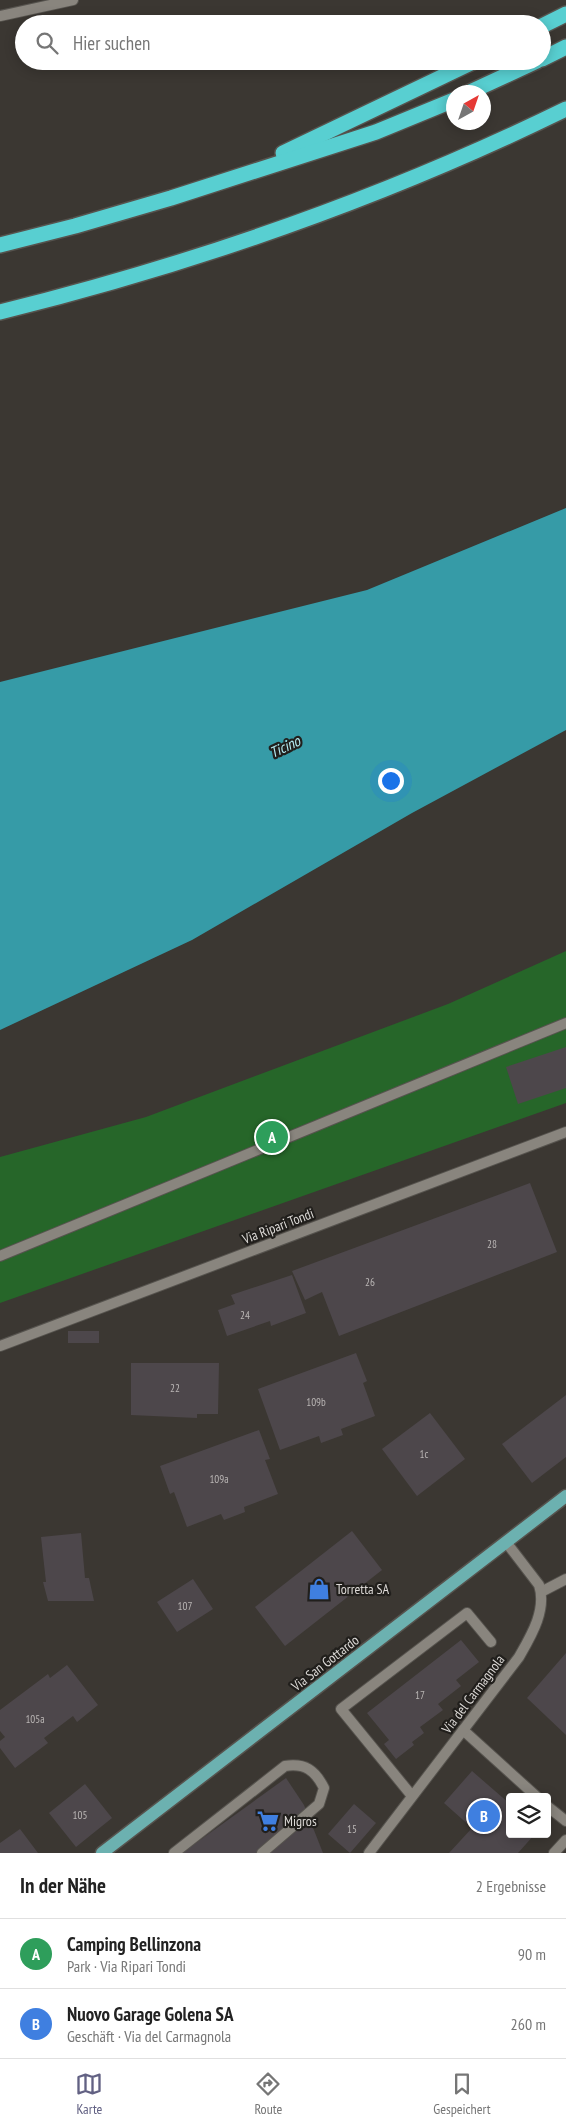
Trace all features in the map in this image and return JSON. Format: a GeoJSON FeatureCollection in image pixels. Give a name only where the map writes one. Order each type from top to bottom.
{"type":"FeatureCollection","features":[{"type":"Feature","properties":{"kind":"highway"},"geometry":{"type":"LineString","coordinates":[[551,22],[566,14]]}},
{"type":"Feature","properties":{"kind":"highway"},"geometry":{"type":"LineString","coordinates":[[551,54],[566,47]]}},
{"type":"Feature","properties":{"kind":"highway"},"geometry":{"type":"LineString","coordinates":[[228,179],[456,70]]}},
{"type":"Feature","properties":{"kind":"highway"},"geometry":{"type":"LineString","coordinates":[[485,85],[518,70]]}},
{"type":"Feature","properties":{"kind":"highway"},"geometry":{"type":"LineString","coordinates":[[0,245],[85,224],[376,132],[446,103]]}},
{"type":"Feature","properties":{"kind":"highway"},"geometry":{"type":"LineString","coordinates":[[0,312],[83,292],[254,238],[396,184],[566,109]]}},
{"type":"Feature","properties":{"kind":"main road","name":"Via San Gottardo"},"geometry":{"type":"LineString","coordinates":[[102,1853],[566,1496]]}},
{"type":"Feature","properties":{"kind":"street"},"geometry":{"type":"LineString","coordinates":[[0,16],[73,0]]}},
{"type":"Feature","properties":{"kind":"street"},"geometry":{"type":"LineString","coordinates":[[0,1256],[566,1023]]}},
{"type":"Feature","properties":{"kind":"street","name":"Via Ripari Tondi"},"geometry":{"type":"LineString","coordinates":[[0,1346],[566,1132]]}},
{"type":"Feature","properties":{"kind":"street"},"geometry":{"type":"LineString","coordinates":[[506,1542],[539,1585],[541,1592],[566,1579]]}},
{"type":"Feature","properties":{"kind":"street","name":"Via del Carmagnola"},"geometry":{"type":"LineString","coordinates":[[369,1853],[527,1643],[538,1619],[541,1592]]}},
{"type":"Feature","properties":{"kind":"street"},"geometry":{"type":"LineString","coordinates":[[412,1796],[341,1709],[467,1613],[491,1642]]}},
{"type":"Feature","properties":{"kind":"street"},"geometry":{"type":"LineString","coordinates":[[463,1730],[533,1793]]}},
{"type":"Feature","properties":{"kind":"street"},"geometry":{"type":"LineString","coordinates":[[174,1853],[285,1766],[298,1764],[309,1768],[318,1777],[324,1788],[319,1804],[262,1853]]}},
{"type":"Feature","properties":{"kind":"street"},"geometry":{"type":"LineString","coordinates":[[551,1809],[566,1821]]}},
{"type":"Feature","properties":{"kind":"street"},"geometry":{"type":"LineString","coordinates":[[554,1853],[566,1840]]}},
{"type":"Feature","properties":{"kind":"green space"},"geometry":{"type":"Polygon","coordinates":[[[566,951],[566,1103],[0,1303],[0,1157],[146,1117],[448,1004],[566,951]]]}},
{"type":"Feature","properties":{"kind":"water","name":"Ticino"},"geometry":{"type":"Polygon","coordinates":[[[566,508],[566,730],[412,813],[192,940],[0,1030],[0,682],[367,590],[566,508]]]}},
{"type":"Feature","properties":{"kind":"building"},"geometry":{"type":"Polygon","coordinates":[[[566,1047],[566,1088],[518,1104],[506,1067],[566,1047]]]}},
{"type":"Feature","properties":{"kind":"building"},"geometry":{"type":"Polygon","coordinates":[[[530,1183],[557,1252],[339,1336],[322,1292],[305,1300],[292,1271],[530,1183]]]}},
{"type":"Feature","properties":{"kind":"building"},"geometry":{"type":"Polygon","coordinates":[[[292,1275],[306,1313],[271,1326],[270,1321],[227,1336],[218,1310],[235,1304],[231,1295],[292,1275]]]}},
{"type":"Feature","properties":{"kind":"building"},"geometry":{"type":"Polygon","coordinates":[[[68,1331],[99,1331],[99,1343],[68,1343],[68,1331]]]}},
{"type":"Feature","properties":{"kind":"building"},"geometry":{"type":"Polygon","coordinates":[[[356,1353],[367,1381],[363,1383],[375,1416],[341,1429],[343,1435],[321,1443],[319,1436],[280,1450],[258,1389],[356,1353]]]}},
{"type":"Feature","properties":{"kind":"building"},"geometry":{"type":"Polygon","coordinates":[[[131,1363],[219,1363],[218,1414],[197,1414],[197,1418],[131,1415],[131,1363]]]}},
{"type":"Feature","properties":{"kind":"building"},"geometry":{"type":"Polygon","coordinates":[[[566,1395],[566,1457],[532,1483],[502,1444],[566,1395]]]}},
{"type":"Feature","properties":{"kind":"building"},"geometry":{"type":"Polygon","coordinates":[[[430,1413],[465,1459],[417,1496],[382,1449],[430,1413]]]}},
{"type":"Feature","properties":{"kind":"building"},"geometry":{"type":"Polygon","coordinates":[[[259,1430],[270,1459],[265,1460],[278,1494],[244,1507],[245,1512],[224,1520],[221,1514],[187,1527],[174,1492],[170,1494],[160,1466],[259,1430]]]}},
{"type":"Feature","properties":{"kind":"building","name":"Torretta SA"},"geometry":{"type":"Polygon","coordinates":[[[352,1531],[382,1570],[285,1646],[255,1607],[352,1531]]]}},
{"type":"Feature","properties":{"kind":"building"},"geometry":{"type":"Polygon","coordinates":[[[81,1533],[85,1578],[89,1578],[94,1601],[48,1601],[43,1582],[46,1582],[41,1537],[81,1533]]]}},
{"type":"Feature","properties":{"kind":"building"},"geometry":{"type":"Polygon","coordinates":[[[193,1579],[213,1609],[177,1632],[157,1602],[193,1579]]]}},
{"type":"Feature","properties":{"kind":"building"},"geometry":{"type":"Polygon","coordinates":[[[461,1640],[479,1662],[456,1680],[461,1686],[438,1704],[443,1710],[420,1727],[424,1733],[412,1742],[414,1745],[396,1759],[384,1744],[389,1740],[367,1713],[461,1640]]]}},
{"type":"Feature","properties":{"kind":"building"},"geometry":{"type":"Polygon","coordinates":[[[566,1653],[566,1735],[527,1698],[566,1653]]]}},
{"type":"Feature","properties":{"kind":"building"},"geometry":{"type":"Polygon","coordinates":[[[67,1665],[98,1705],[77,1722],[73,1716],[44,1738],[48,1743],[15,1768],[0,1748],[0,1741],[5,1737],[0,1731],[0,1710],[48,1674],[50,1678],[67,1665]]]}},
{"type":"Feature","properties":{"kind":"building"},"geometry":{"type":"Polygon","coordinates":[[[472,1771],[506,1801],[506,1838],[531,1838],[518,1853],[449,1853],[472,1828],[444,1803],[472,1771]]]}},
{"type":"Feature","properties":{"kind":"building","name":"Migros"},"geometry":{"type":"Polygon","coordinates":[[[286,1778],[304,1805],[323,1853],[182,1853],[286,1778]]]}},
{"type":"Feature","properties":{"kind":"building"},"geometry":{"type":"Polygon","coordinates":[[[85,1784],[112,1818],[76,1847],[49,1813],[85,1784]]]}},
{"type":"Feature","properties":{"kind":"building"},"geometry":{"type":"Polygon","coordinates":[[[354,1804],[376,1823],[350,1853],[328,1834],[354,1804]]]}},
{"type":"Feature","properties":{"kind":"building"},"geometry":{"type":"Polygon","coordinates":[[[20,1829],[38,1853],[0,1853],[0,1843],[20,1829]]]}},
{"type":"Feature","properties":{"kind":"place","name":"Camping Bellinzona"},"geometry":{"type":"Point","coordinates":[272,1137]}},
{"type":"Feature","properties":{"kind":"place","name":"Torretta SA"},"geometry":{"type":"Point","coordinates":[319,1589]}},
{"type":"Feature","properties":{"kind":"place","name":"Nuovo Garage Golena SA"},"geometry":{"type":"Point","coordinates":[484,1816]}},
{"type":"Feature","properties":{"kind":"place","name":"Migros"},"geometry":{"type":"Point","coordinates":[268,1821]}}]}
